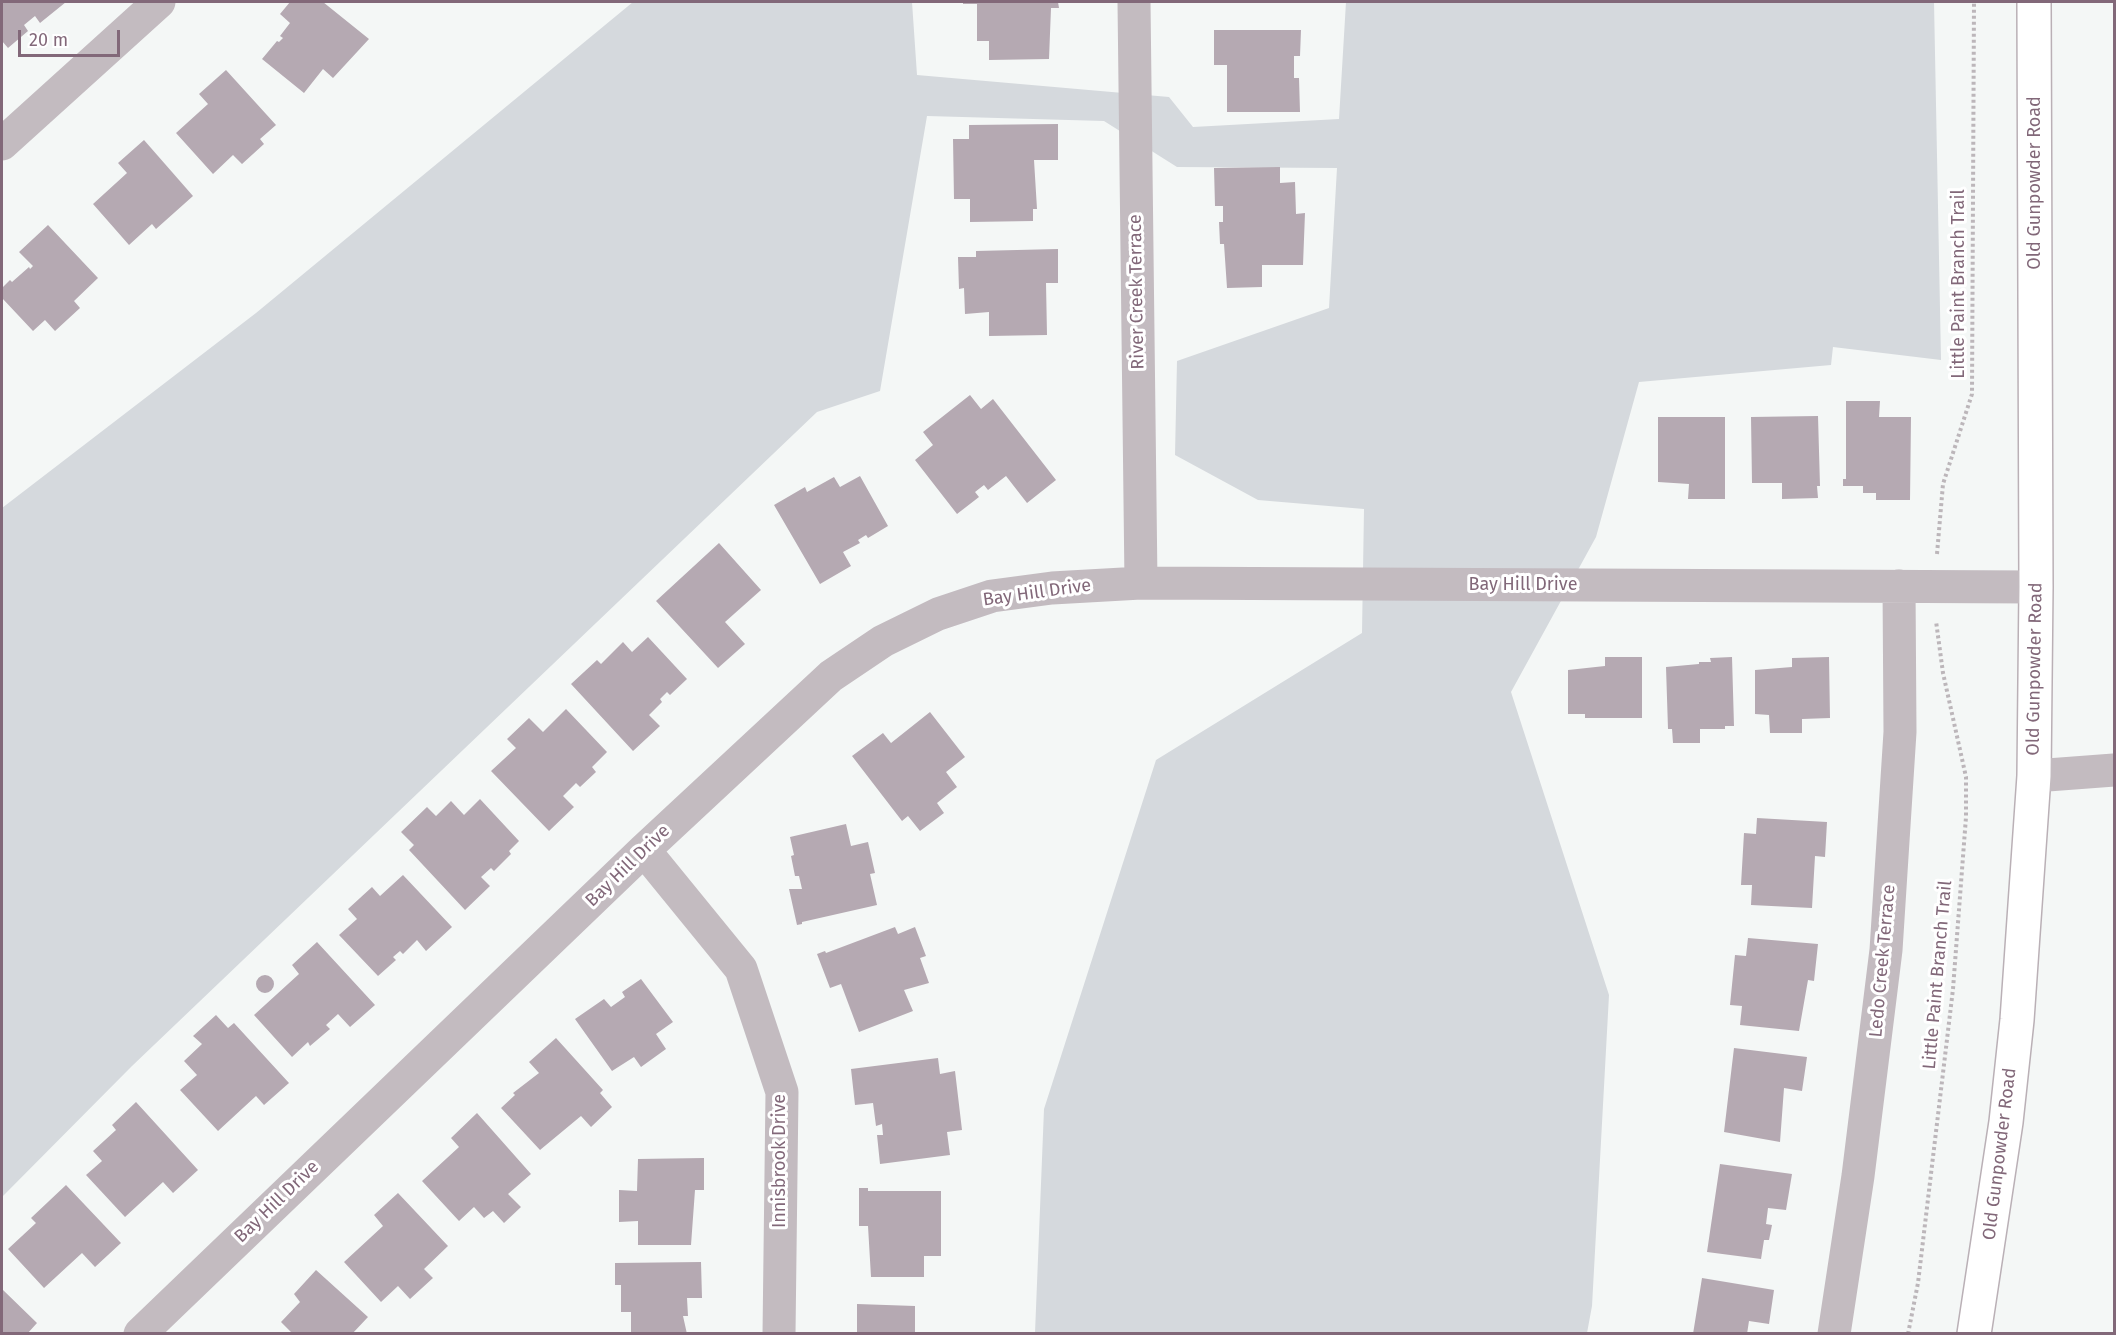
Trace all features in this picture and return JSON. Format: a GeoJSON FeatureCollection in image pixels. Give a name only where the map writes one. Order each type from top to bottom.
{"type":"FeatureCollection","features":[{"type":"Feature","properties":{"kind":"main road","name":"Old Gunpowder Road"},"geometry":{"type":"LineString","coordinates":[[1974,1334],[2006,1122],[2017,1020],[2034,776],[2036,587],[2034,2]]}},
{"type":"Feature","properties":{"kind":"street"},"geometry":{"type":"LineString","coordinates":[[2,144],[159,2]]}},
{"type":"Feature","properties":{"kind":"street","name":"River Creek Terrace"},"geometry":{"type":"LineString","coordinates":[[1134,2],[1141,583]]}},
{"type":"Feature","properties":{"kind":"street","name":"Bay Hill Drive"},"geometry":{"type":"LineString","coordinates":[[152,1330],[644,850],[831,676],[882,641],[938,614],[992,596],[1052,588],[1141,583],[2036,587]]}},
{"type":"Feature","properties":{"kind":"street","name":"Ledo Creek Terrace"},"geometry":{"type":"LineString","coordinates":[[1834,1334],[1858,1176],[1886,950],[1900,732],[1899,586]]}},
{"type":"Feature","properties":{"kind":"street"},"geometry":{"type":"LineString","coordinates":[[2034,776],[2115,770]]}},
{"type":"Feature","properties":{"kind":"street","name":"Innisbrook Drive"},"geometry":{"type":"LineString","coordinates":[[644,850],[741,969],[782,1092],[779,1334]]}},
{"type":"Feature","properties":{"kind":"path","name":"Little Paint Branch Trail"},"geometry":{"type":"LineString","coordinates":[[1937,561],[1943,484],[1972,394],[1974,2]]}},
{"type":"Feature","properties":{"kind":"path","name":"Little Paint Branch Trail"},"geometry":{"type":"LineString","coordinates":[[1908,1334],[1918,1283],[1953,990],[1966,817],[1966,777],[1943,673],[1936,619]]}},
{"type":"Feature","properties":{"kind":"shaded area"},"geometry":{"type":"Polygon","coordinates":[[[633,2],[912,2],[917,75],[1169,97],[1193,127],[1339,119],[1346,2],[1934,2],[1941,360],[1833,347],[1831,365],[1639,382],[1596,537],[1511,692],[1609,995],[1592,1306],[1587,1333],[1035,1333],[1044,1109],[1156,760],[1362,633],[1364,509],[1258,500],[1175,455],[1177,361],[1329,308],[1337,168],[1177,167],[1104,121],[927,116],[880,391],[817,412],[132,1066],[2,1197],[2,508],[256,313],[633,2]]]}},
{"type":"Feature","properties":{"kind":"building"},"geometry":{"type":"Polygon","coordinates":[[[2,2],[66,2],[40,23],[35,16],[24,25],[28,31],[8,48],[2,41],[2,2]]]}},
{"type":"Feature","properties":{"kind":"building"},"geometry":{"type":"Polygon","coordinates":[[[290,2],[323,2],[369,39],[333,78],[323,69],[304,93],[262,59],[277,41],[283,38],[280,36],[290,23],[280,14],[290,2]]]}},
{"type":"Feature","properties":{"kind":"building"},"geometry":{"type":"Polygon","coordinates":[[[963,2],[1058,2],[1059,8],[1051,8],[1049,59],[989,60],[989,41],[977,41],[977,4],[963,4],[963,2]]]}},
{"type":"Feature","properties":{"kind":"building"},"geometry":{"type":"Polygon","coordinates":[[[1214,30],[1301,30],[1300,56],[1294,56],[1294,78],[1299,78],[1300,112],[1227,112],[1227,65],[1214,65],[1214,30]]]}},
{"type":"Feature","properties":{"kind":"building"},"geometry":{"type":"Polygon","coordinates":[[[226,70],[276,125],[260,139],[264,144],[242,164],[233,155],[213,174],[176,133],[208,104],[199,94],[226,70]]]}},
{"type":"Feature","properties":{"kind":"building"},"geometry":{"type":"Polygon","coordinates":[[[1058,124],[1058,160],[1034,160],[1037,209],[1033,209],[1033,221],[970,222],[970,199],[954,199],[953,139],[969,139],[969,125],[1058,124]]]}},
{"type":"Feature","properties":{"kind":"building"},"geometry":{"type":"Polygon","coordinates":[[[144,140],[193,196],[156,229],[152,224],[129,245],[93,204],[127,173],[118,163],[144,140]]]}},
{"type":"Feature","properties":{"kind":"building"},"geometry":{"type":"Polygon","coordinates":[[[1280,167],[1280,183],[1295,182],[1296,214],[1305,213],[1303,265],[1262,265],[1262,287],[1227,288],[1224,244],[1220,244],[1219,222],[1223,222],[1223,206],[1215,206],[1214,168],[1280,167]]]}},
{"type":"Feature","properties":{"kind":"building"},"geometry":{"type":"Polygon","coordinates":[[[48,225],[98,278],[74,301],[80,308],[55,331],[45,320],[33,331],[2,298],[2,288],[10,280],[12,282],[33,266],[19,252],[48,225]]]}},
{"type":"Feature","properties":{"kind":"building"},"geometry":{"type":"Polygon","coordinates":[[[1058,249],[1058,283],[1046,283],[1047,335],[989,336],[989,312],[965,314],[964,288],[959,289],[958,257],[976,257],[976,251],[1058,249]]]}},
{"type":"Feature","properties":{"kind":"building"},"geometry":{"type":"Polygon","coordinates":[[[970,395],[981,409],[993,399],[1056,480],[1027,503],[1006,476],[988,490],[984,485],[975,492],[979,497],[957,514],[915,460],[933,445],[923,432],[970,395]]]}},
{"type":"Feature","properties":{"kind":"building"},"geometry":{"type":"Polygon","coordinates":[[[1846,401],[1880,401],[1879,417],[1911,417],[1910,500],[1876,500],[1876,493],[1863,493],[1863,486],[1843,486],[1843,479],[1846,479],[1846,401]]]}},
{"type":"Feature","properties":{"kind":"building"},"geometry":{"type":"Polygon","coordinates":[[[1818,416],[1820,486],[1817,486],[1818,498],[1782,499],[1782,483],[1752,483],[1751,417],[1818,416]]]}},
{"type":"Feature","properties":{"kind":"building"},"geometry":{"type":"Polygon","coordinates":[[[1658,417],[1725,417],[1725,499],[1688,499],[1689,484],[1658,482],[1658,417]]]}},
{"type":"Feature","properties":{"kind":"building"},"geometry":{"type":"Polygon","coordinates":[[[860,476],[888,526],[868,538],[866,535],[858,540],[860,543],[843,552],[851,566],[820,584],[774,505],[805,487],[807,492],[834,477],[840,487],[860,476]]]}},
{"type":"Feature","properties":{"kind":"building"},"geometry":{"type":"Polygon","coordinates":[[[719,543],[761,590],[725,622],[745,644],[718,668],[656,601],[719,543]]]}},
{"type":"Feature","properties":{"kind":"building"},"geometry":{"type":"Polygon","coordinates":[[[648,637],[687,679],[670,695],[667,692],[660,699],[662,702],[649,715],[660,726],[633,751],[571,684],[597,660],[601,664],[623,642],[632,652],[648,637]]]}},
{"type":"Feature","properties":{"kind":"building"},"geometry":{"type":"Polygon","coordinates":[[[1605,657],[1642,657],[1642,718],[1585,718],[1585,714],[1568,714],[1568,670],[1605,666],[1605,657]]]}},
{"type":"Feature","properties":{"kind":"building"},"geometry":{"type":"Polygon","coordinates":[[[1732,657],[1734,726],[1725,726],[1725,729],[1700,729],[1700,743],[1673,743],[1672,729],[1668,729],[1666,667],[1711,662],[1710,658],[1732,657]]]}},
{"type":"Feature","properties":{"kind":"building"},"geometry":{"type":"Polygon","coordinates":[[[1829,657],[1830,718],[1802,719],[1802,733],[1770,733],[1769,715],[1755,714],[1755,670],[1792,667],[1792,658],[1829,657]]]}},
{"type":"Feature","properties":{"kind":"building"},"geometry":{"type":"Polygon","coordinates":[[[566,709],[607,752],[592,767],[596,772],[580,787],[576,783],[563,796],[574,807],[549,831],[491,771],[516,748],[507,739],[529,718],[543,732],[566,709]]]}},
{"type":"Feature","properties":{"kind":"building"},"geometry":{"type":"Polygon","coordinates":[[[930,712],[965,757],[946,772],[957,787],[937,803],[944,813],[920,831],[908,816],[902,821],[852,756],[883,733],[891,743],[930,712]]]}},
{"type":"Feature","properties":{"kind":"building"},"geometry":{"type":"Polygon","coordinates":[[[480,799],[519,841],[509,851],[511,854],[494,871],[491,868],[481,877],[490,886],[465,910],[409,850],[414,845],[401,832],[427,807],[436,816],[451,801],[464,815],[480,799]]]}},
{"type":"Feature","properties":{"kind":"building"},"geometry":{"type":"Polygon","coordinates":[[[1757,818],[1827,822],[1825,857],[1815,856],[1812,908],[1751,905],[1752,885],[1741,885],[1744,833],[1756,834],[1757,818]]]}},
{"type":"Feature","properties":{"kind":"building"},"geometry":{"type":"Polygon","coordinates":[[[846,824],[851,846],[868,842],[875,873],[870,874],[877,905],[797,925],[789,889],[802,889],[799,876],[795,876],[790,837],[846,824]]]}},
{"type":"Feature","properties":{"kind":"building"},"geometry":{"type":"Polygon","coordinates":[[[403,875],[452,927],[426,951],[417,940],[403,954],[400,951],[393,957],[396,960],[378,976],[339,935],[357,919],[348,909],[372,887],[380,896],[403,875]]]}},
{"type":"Feature","properties":{"kind":"building"},"geometry":{"type":"Polygon","coordinates":[[[895,927],[898,934],[915,927],[926,956],[920,958],[929,983],[904,990],[913,1011],[859,1032],[841,984],[830,988],[817,954],[825,951],[826,953],[895,927]]]}},
{"type":"Feature","properties":{"kind":"building"},"geometry":{"type":"Polygon","coordinates":[[[1748,938],[1818,944],[1814,981],[1808,980],[1799,1031],[1740,1025],[1742,1006],[1730,1005],[1735,955],[1746,956],[1748,938]]]}},
{"type":"Feature","properties":{"kind":"building"},"geometry":{"type":"Polygon","coordinates":[[[317,942],[375,1005],[350,1027],[338,1014],[326,1025],[330,1029],[310,1046],[308,1042],[292,1057],[254,1015],[299,974],[292,965],[317,942]]]}},
{"type":"Feature","properties":{"kind":"building"},"geometry":{"type":"Polygon","coordinates":[[[265,975],[271,978],[274,984],[271,990],[265,993],[259,990],[256,984],[259,978],[265,975]]]}},
{"type":"Feature","properties":{"kind":"building"},"geometry":{"type":"Polygon","coordinates":[[[641,979],[673,1022],[656,1034],[666,1049],[641,1067],[634,1057],[612,1071],[575,1019],[604,999],[611,1007],[625,997],[622,992],[641,979]]]}},
{"type":"Feature","properties":{"kind":"building"},"geometry":{"type":"Polygon","coordinates":[[[216,1015],[228,1028],[234,1023],[289,1083],[264,1105],[256,1096],[218,1131],[180,1090],[197,1075],[184,1061],[202,1044],[193,1036],[216,1015]]]}},
{"type":"Feature","properties":{"kind":"building"},"geometry":{"type":"Polygon","coordinates":[[[556,1038],[603,1090],[600,1093],[612,1107],[591,1127],[581,1116],[540,1150],[501,1108],[515,1095],[513,1093],[539,1073],[529,1062],[556,1038]]]}},
{"type":"Feature","properties":{"kind":"building"},"geometry":{"type":"Polygon","coordinates":[[[1734,1048],[1807,1057],[1802,1091],[1784,1088],[1780,1142],[1724,1132],[1734,1048]]]}},
{"type":"Feature","properties":{"kind":"building"},"geometry":{"type":"Polygon","coordinates":[[[938,1058],[940,1074],[955,1071],[962,1130],[947,1132],[950,1155],[880,1164],[877,1135],[883,1135],[882,1124],[876,1126],[873,1103],[855,1105],[851,1069],[938,1058]]]}},
{"type":"Feature","properties":{"kind":"building"},"geometry":{"type":"Polygon","coordinates":[[[136,1102],[198,1170],[173,1193],[163,1182],[125,1217],[86,1175],[102,1161],[93,1151],[116,1130],[112,1125],[136,1102]]]}},
{"type":"Feature","properties":{"kind":"building"},"geometry":{"type":"Polygon","coordinates":[[[477,1113],[531,1174],[508,1194],[521,1207],[504,1223],[493,1211],[484,1218],[474,1207],[459,1221],[422,1181],[459,1147],[451,1138],[477,1113]]]}},
{"type":"Feature","properties":{"kind":"building"},"geometry":{"type":"Polygon","coordinates":[[[704,1158],[704,1190],[695,1190],[691,1245],[638,1245],[638,1221],[619,1222],[619,1190],[637,1191],[638,1159],[704,1158]]]}},
{"type":"Feature","properties":{"kind":"building"},"geometry":{"type":"Polygon","coordinates":[[[1720,1164],[1792,1174],[1786,1210],[1768,1208],[1766,1224],[1772,1225],[1769,1240],[1764,1240],[1761,1259],[1707,1252],[1720,1164]]]}},
{"type":"Feature","properties":{"kind":"building"},"geometry":{"type":"Polygon","coordinates":[[[66,1185],[121,1243],[95,1267],[82,1253],[44,1288],[8,1249],[36,1223],[31,1218],[66,1185]]]}},
{"type":"Feature","properties":{"kind":"building"},"geometry":{"type":"Polygon","coordinates":[[[859,1188],[868,1188],[868,1191],[941,1191],[941,1256],[924,1256],[924,1277],[871,1277],[868,1226],[859,1226],[859,1188]]]}},
{"type":"Feature","properties":{"kind":"building"},"geometry":{"type":"Polygon","coordinates":[[[398,1193],[448,1246],[424,1269],[433,1278],[410,1299],[398,1286],[381,1302],[344,1262],[383,1226],[374,1215],[398,1193]]]}},
{"type":"Feature","properties":{"kind":"building"},"geometry":{"type":"Polygon","coordinates":[[[701,1262],[702,1298],[687,1298],[688,1316],[683,1316],[687,1334],[631,1334],[631,1312],[621,1312],[621,1285],[615,1285],[615,1263],[701,1262]]]}},
{"type":"Feature","properties":{"kind":"building"},"geometry":{"type":"Polygon","coordinates":[[[316,1270],[368,1317],[352,1334],[293,1334],[281,1322],[300,1302],[294,1294],[316,1270]]]}},
{"type":"Feature","properties":{"kind":"building"},"geometry":{"type":"Polygon","coordinates":[[[1702,1278],[1774,1290],[1769,1324],[1749,1321],[1747,1334],[1693,1334],[1702,1278]]]}},
{"type":"Feature","properties":{"kind":"building"},"geometry":{"type":"Polygon","coordinates":[[[2,1289],[37,1323],[27,1334],[2,1334],[2,1289]]]}},
{"type":"Feature","properties":{"kind":"building"},"geometry":{"type":"Polygon","coordinates":[[[857,1304],[915,1306],[915,1334],[857,1334],[857,1304]]]}}]}
